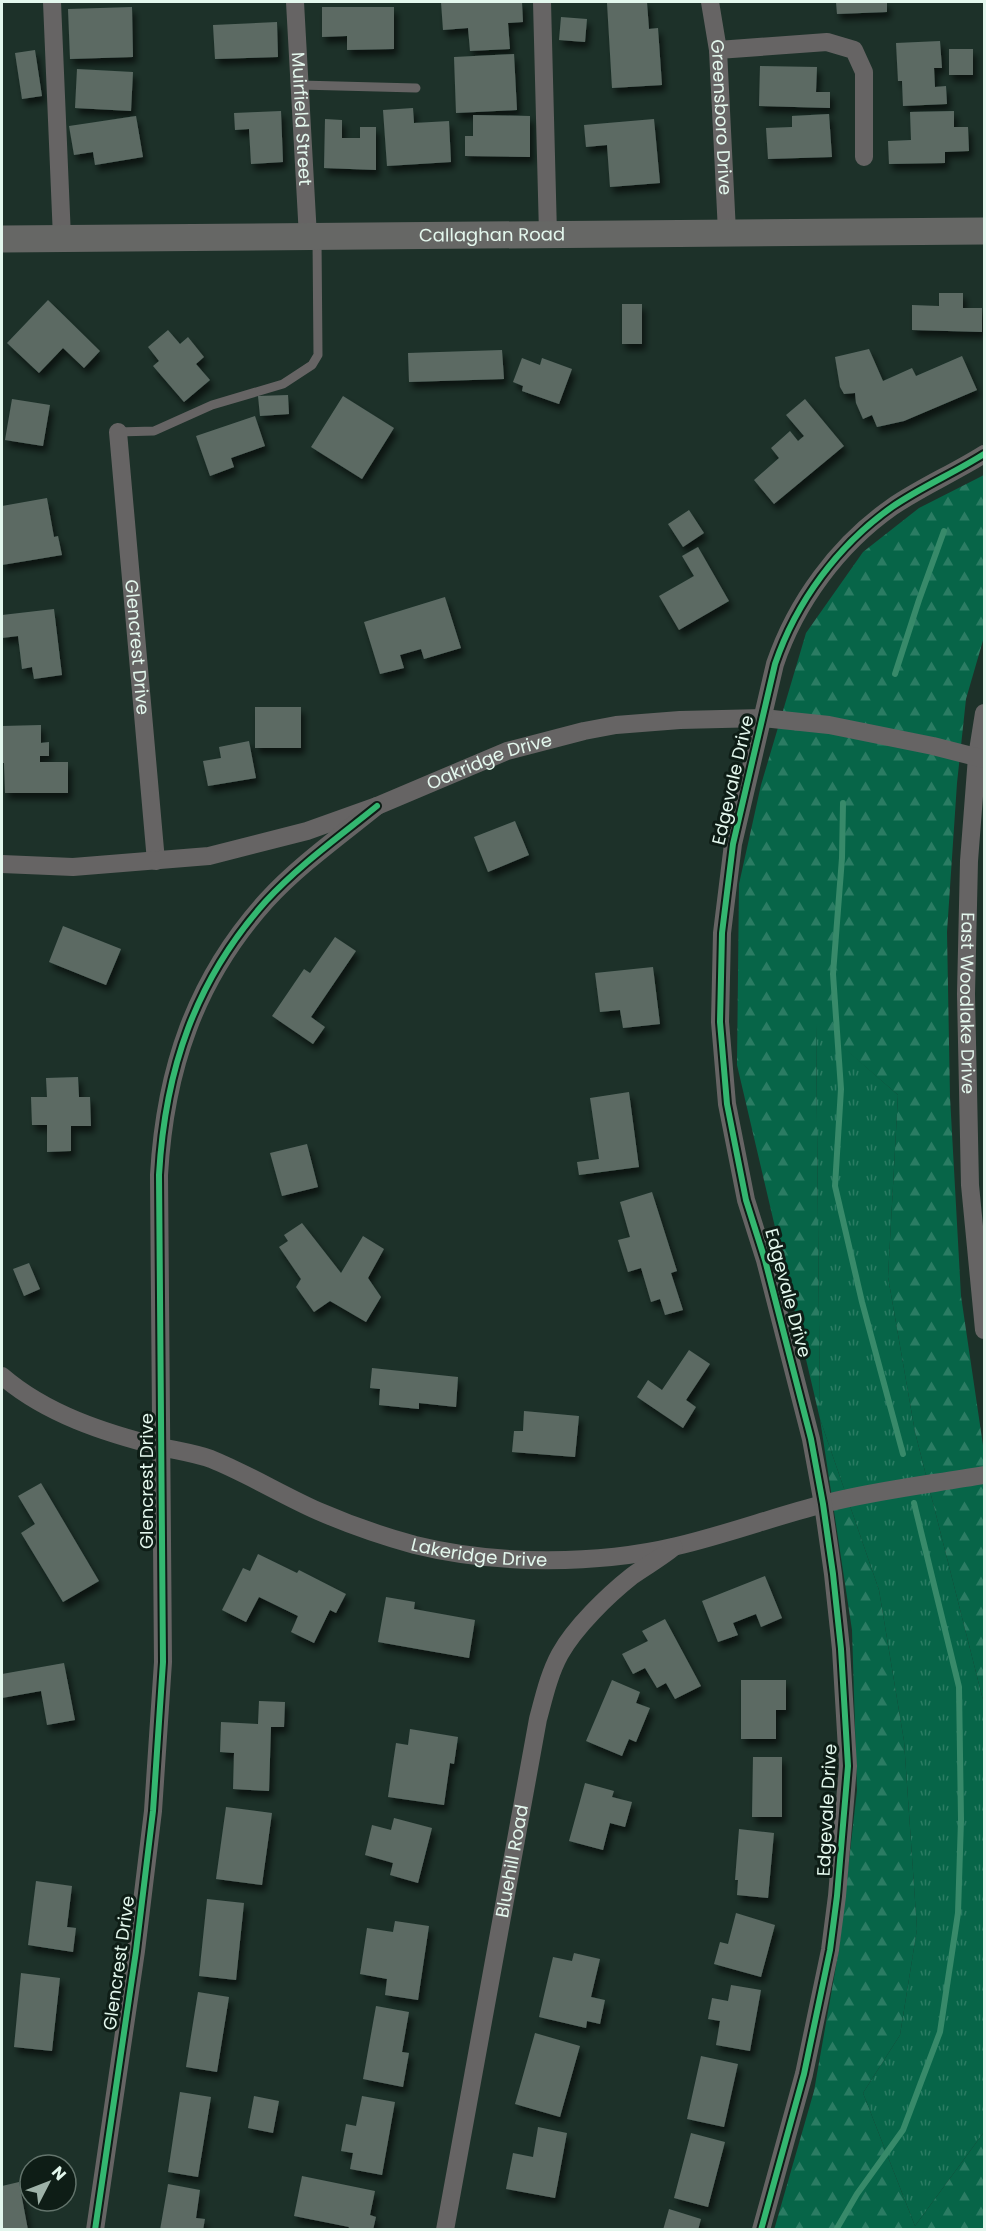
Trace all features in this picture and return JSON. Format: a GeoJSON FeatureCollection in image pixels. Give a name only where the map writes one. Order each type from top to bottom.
{"type":"FeatureCollection","features":[{"type":"Feature","properties":{"kind":"main road","name":"Callaghan Road"},"geometry":{"type":"LineString","coordinates":[[2,239],[984,231]]}},
{"type":"Feature","properties":{"kind":"street"},"geometry":{"type":"LineString","coordinates":[[52,2],[62,238]]}},
{"type":"Feature","properties":{"kind":"street","name":"Muirfield Street"},"geometry":{"type":"LineString","coordinates":[[296,2],[300,85],[313,237]]}},
{"type":"Feature","properties":{"kind":"street"},"geometry":{"type":"LineString","coordinates":[[542,2],[548,234]]}},
{"type":"Feature","properties":{"kind":"street","name":"Greensboro Drive"},"geometry":{"type":"LineString","coordinates":[[710,2],[718,50],[727,232]]}},
{"type":"Feature","properties":{"kind":"street"},"geometry":{"type":"LineString","coordinates":[[718,50],[827,42],[855,50],[864,72],[864,157]]}},
{"type":"Feature","properties":{"kind":"street","name":"Glencrest Drive"},"geometry":{"type":"LineString","coordinates":[[117,432],[156,861]]}},
{"type":"Feature","properties":{"kind":"street","name":"Edgevale Drive"},"geometry":{"type":"LineString","coordinates":[[761,2229],[804,2074],[830,1950],[848,1766],[834,1574],[812,1439],[765,1260],[746,1200],[727,1104],[720,1022],[722,933],[733,844],[775,664],[783,640],[812,590],[840,554],[891,508],[984,454]]}},
{"type":"Feature","properties":{"kind":"street","name":"East Woodlake Drive"},"geometry":{"type":"LineString","coordinates":[[984,713],[969,861],[966,994],[970,1185],[984,1330]]}},
{"type":"Feature","properties":{"kind":"street","name":"Oakridge Drive"},"geometry":{"type":"LineString","coordinates":[[2,864],[73,867],[209,856],[307,831],[377,806],[507,751],[616,725],[680,720],[763,718],[829,725],[981,758]]}},
{"type":"Feature","properties":{"kind":"street","name":"Glencrest Drive"},"geometry":{"type":"LineString","coordinates":[[95,2229],[136,1951],[153,1811],[163,1662],[159,1175],[162,1133],[169,1092],[178,1055],[195,1009],[214,970],[241,932],[266,901],[293,874],[377,806]]}},
{"type":"Feature","properties":{"kind":"street","name":"Lakeridge Drive"},"geometry":{"type":"LineString","coordinates":[[2,1376],[66,1417],[161,1447],[197,1454],[240,1470],[316,1510],[367,1532],[418,1546],[469,1556],[569,1560],[676,1546],[855,1496],[984,1475]]}},
{"type":"Feature","properties":{"kind":"street","name":"Bluehill Road"},"geometry":{"type":"LineString","coordinates":[[445,2229],[538,1719],[550,1674],[572,1636],[601,1604],[632,1577],[676,1546]]}},
{"type":"Feature","properties":{"kind":"lane"},"geometry":{"type":"LineString","coordinates":[[300,85],[416,88]]}},
{"type":"Feature","properties":{"kind":"lane"},"geometry":{"type":"LineString","coordinates":[[117,432],[154,431],[212,405],[283,384],[312,365],[318,356],[313,237]]}},
{"type":"Feature","properties":{"kind":"green space"},"geometry":{"type":"Polygon","coordinates":[[[984,475],[984,637],[966,699],[957,783],[947,932],[950,1097],[961,1296],[984,1452],[984,1704],[915,1432],[888,1277],[898,1095],[816,1024],[820,1419],[737,1065],[739,884],[761,785],[806,633],[863,552],[919,508],[984,475]]]}},
{"type":"Feature","properties":{"kind":"green space"},"geometry":{"type":"Polygon","coordinates":[[[816,1023],[898,1095],[888,1277],[915,1432],[984,1704],[984,2132],[915,2226],[863,2093],[900,2035],[917,1929],[904,1741],[879,1590],[820,1419],[816,1023]]]}},
{"type":"Feature","properties":{"kind":"green space"},"geometry":{"type":"Polygon","coordinates":[[[820,1419],[879,1590],[904,1741],[917,1929],[900,2035],[863,2093],[915,2226],[984,2132],[984,2229],[774,2230],[814,2091],[839,1949],[857,1790],[852,1630],[820,1419]]]}},
{"type":"Feature","properties":{"kind":"building"},"geometry":{"type":"Polygon","coordinates":[[[441,2],[522,2],[523,22],[508,23],[510,49],[470,51],[468,28],[443,30],[441,2]]]}},
{"type":"Feature","properties":{"kind":"building"},"geometry":{"type":"Polygon","coordinates":[[[647,2],[649,29],[658,28],[662,85],[612,88],[607,3],[647,2]]]}},
{"type":"Feature","properties":{"kind":"building"},"geometry":{"type":"Polygon","coordinates":[[[836,2],[887,2],[887,12],[837,14],[836,2]]]}},
{"type":"Feature","properties":{"kind":"building"},"geometry":{"type":"Polygon","coordinates":[[[132,7],[133,57],[70,59],[68,9],[132,7]]]}},
{"type":"Feature","properties":{"kind":"building"},"geometry":{"type":"Polygon","coordinates":[[[322,7],[394,7],[394,49],[347,50],[347,36],[322,37],[322,7]]]}},
{"type":"Feature","properties":{"kind":"building"},"geometry":{"type":"Polygon","coordinates":[[[561,17],[587,19],[585,42],[559,40],[561,17]]]}},
{"type":"Feature","properties":{"kind":"building"},"geometry":{"type":"Polygon","coordinates":[[[277,22],[278,57],[215,59],[213,25],[277,22]]]}},
{"type":"Feature","properties":{"kind":"building"},"geometry":{"type":"Polygon","coordinates":[[[940,41],[942,68],[934,68],[935,87],[946,86],[947,104],[903,106],[902,81],[898,81],[896,43],[940,41]]]}},
{"type":"Feature","properties":{"kind":"building"},"geometry":{"type":"Polygon","coordinates":[[[949,49],[973,49],[973,75],[949,75],[949,49]]]}},
{"type":"Feature","properties":{"kind":"building"},"geometry":{"type":"Polygon","coordinates":[[[35,50],[42,96],[22,99],[15,53],[35,50]]]}},
{"type":"Feature","properties":{"kind":"building"},"geometry":{"type":"Polygon","coordinates":[[[514,54],[517,110],[456,113],[454,57],[514,54]]]}},
{"type":"Feature","properties":{"kind":"building"},"geometry":{"type":"Polygon","coordinates":[[[760,66],[817,67],[816,92],[830,92],[830,108],[759,106],[760,66]]]}},
{"type":"Feature","properties":{"kind":"building"},"geometry":{"type":"Polygon","coordinates":[[[77,69],[133,72],[131,111],[75,108],[77,69]]]}},
{"type":"Feature","properties":{"kind":"building"},"geometry":{"type":"Polygon","coordinates":[[[413,108],[414,123],[449,121],[451,162],[387,166],[383,110],[413,108]]]}},
{"type":"Feature","properties":{"kind":"building"},"geometry":{"type":"Polygon","coordinates":[[[281,111],[283,162],[251,164],[249,129],[235,130],[234,113],[281,111]]]}},
{"type":"Feature","properties":{"kind":"building"},"geometry":{"type":"Polygon","coordinates":[[[954,111],[954,127],[968,127],[969,151],[945,152],[945,163],[889,164],[888,141],[911,140],[910,112],[954,111]]]}},
{"type":"Feature","properties":{"kind":"building"},"geometry":{"type":"Polygon","coordinates":[[[829,114],[832,157],[768,159],[766,128],[792,127],[792,116],[829,114]]]}},
{"type":"Feature","properties":{"kind":"building"},"geometry":{"type":"Polygon","coordinates":[[[473,115],[530,116],[530,157],[465,156],[465,136],[473,136],[473,115]]]}},
{"type":"Feature","properties":{"kind":"building"},"geometry":{"type":"Polygon","coordinates":[[[136,116],[143,157],[95,165],[93,152],[74,155],[69,126],[136,116]]]}},
{"type":"Feature","properties":{"kind":"building"},"geometry":{"type":"Polygon","coordinates":[[[325,119],[342,120],[342,138],[360,138],[360,127],[376,127],[376,170],[324,168],[325,119]]]}},
{"type":"Feature","properties":{"kind":"building"},"geometry":{"type":"Polygon","coordinates":[[[654,119],[660,183],[610,187],[607,145],[586,147],[584,125],[654,119]]]}},
{"type":"Feature","properties":{"kind":"building"},"geometry":{"type":"Polygon","coordinates":[[[939,293],[963,293],[963,308],[982,308],[982,332],[912,330],[912,305],[939,306],[939,293]]]}},
{"type":"Feature","properties":{"kind":"building"},"geometry":{"type":"Polygon","coordinates":[[[48,300],[100,351],[84,368],[63,348],[39,373],[7,343],[48,300]]]}},
{"type":"Feature","properties":{"kind":"building"},"geometry":{"type":"Polygon","coordinates":[[[622,304],[642,304],[642,344],[622,344],[622,304]]]}},
{"type":"Feature","properties":{"kind":"building"},"geometry":{"type":"Polygon","coordinates":[[[168,330],[180,344],[188,337],[204,357],[196,364],[210,380],[184,402],[153,366],[159,361],[148,347],[168,330]]]}},
{"type":"Feature","properties":{"kind":"building"},"geometry":{"type":"Polygon","coordinates":[[[869,349],[883,381],[912,368],[916,376],[962,356],[977,390],[904,421],[877,427],[872,415],[863,419],[856,403],[855,393],[844,394],[840,387],[835,357],[869,349]]]}},
{"type":"Feature","properties":{"kind":"building"},"geometry":{"type":"Polygon","coordinates":[[[502,350],[504,379],[409,382],[408,353],[502,350]]]}},
{"type":"Feature","properties":{"kind":"building"},"geometry":{"type":"Polygon","coordinates":[[[522,358],[540,365],[542,358],[572,369],[559,404],[522,391],[523,386],[513,382],[522,358]]]}},
{"type":"Feature","properties":{"kind":"building"},"geometry":{"type":"Polygon","coordinates":[[[288,395],[289,414],[260,416],[258,396],[288,395]]]}},
{"type":"Feature","properties":{"kind":"building"},"geometry":{"type":"Polygon","coordinates":[[[343,396],[394,428],[362,479],[311,447],[343,396]]]}},
{"type":"Feature","properties":{"kind":"building"},"geometry":{"type":"Polygon","coordinates":[[[12,399],[50,405],[43,446],[5,440],[12,399]]]}},
{"type":"Feature","properties":{"kind":"building"},"geometry":{"type":"Polygon","coordinates":[[[805,399],[844,446],[774,504],[754,480],[779,458],[771,448],[790,431],[798,441],[804,436],[786,415],[805,399]]]}},
{"type":"Feature","properties":{"kind":"building"},"geometry":{"type":"Polygon","coordinates":[[[255,416],[265,446],[231,458],[234,467],[210,476],[196,436],[255,416]]]}},
{"type":"Feature","properties":{"kind":"building"},"geometry":{"type":"Polygon","coordinates":[[[47,498],[54,537],[58,536],[62,555],[2,565],[2,506],[47,498]]]}},
{"type":"Feature","properties":{"kind":"building"},"geometry":{"type":"Polygon","coordinates":[[[689,510],[704,533],[683,547],[668,524],[689,510]]]}},
{"type":"Feature","properties":{"kind":"building"},"geometry":{"type":"Polygon","coordinates":[[[698,547],[729,601],[679,630],[659,596],[694,576],[682,556],[698,547]]]}},
{"type":"Feature","properties":{"kind":"building"},"geometry":{"type":"Polygon","coordinates":[[[445,597],[461,648],[424,659],[421,649],[400,655],[404,668],[380,674],[364,622],[445,597]]]}},
{"type":"Feature","properties":{"kind":"building"},"geometry":{"type":"Polygon","coordinates":[[[54,609],[62,675],[34,679],[32,667],[22,669],[18,636],[2,638],[2,615],[54,609]]]}},
{"type":"Feature","properties":{"kind":"building"},"geometry":{"type":"Polygon","coordinates":[[[255,707],[301,707],[301,748],[255,748],[255,707]]]}},
{"type":"Feature","properties":{"kind":"building"},"geometry":{"type":"Polygon","coordinates":[[[41,725],[41,743],[49,742],[49,756],[40,756],[40,762],[68,762],[68,793],[5,793],[2,726],[41,725]]]}},
{"type":"Feature","properties":{"kind":"building"},"geometry":{"type":"Polygon","coordinates":[[[249,741],[256,778],[208,786],[203,761],[221,758],[219,747],[249,741]]]}},
{"type":"Feature","properties":{"kind":"building"},"geometry":{"type":"Polygon","coordinates":[[[515,821],[529,855],[488,872],[474,837],[515,821]]]}},
{"type":"Feature","properties":{"kind":"building"},"geometry":{"type":"Polygon","coordinates":[[[63,926],[121,949],[106,985],[49,962],[63,926]]]}},
{"type":"Feature","properties":{"kind":"building"},"geometry":{"type":"Polygon","coordinates":[[[335,937],[356,951],[311,1017],[325,1027],[313,1044],[272,1016],[304,969],[310,973],[335,937]]]}},
{"type":"Feature","properties":{"kind":"building"},"geometry":{"type":"Polygon","coordinates":[[[653,967],[660,1024],[623,1028],[620,1010],[600,1012],[595,973],[653,967]]]}},
{"type":"Feature","properties":{"kind":"building"},"geometry":{"type":"Polygon","coordinates":[[[78,1077],[79,1097],[90,1097],[91,1126],[71,1126],[71,1151],[47,1152],[47,1125],[32,1125],[31,1097],[47,1097],[46,1078],[78,1077]]]}},
{"type":"Feature","properties":{"kind":"building"},"geometry":{"type":"Polygon","coordinates":[[[629,1092],[639,1167],[579,1175],[577,1162],[599,1159],[590,1098],[629,1092]]]}},
{"type":"Feature","properties":{"kind":"building"},"geometry":{"type":"Polygon","coordinates":[[[307,1144],[318,1187],[282,1196],[270,1153],[307,1144]]]}},
{"type":"Feature","properties":{"kind":"building"},"geometry":{"type":"Polygon","coordinates":[[[652,1192],[677,1271],[671,1273],[683,1310],[665,1315],[660,1299],[651,1302],[641,1268],[628,1272],[618,1240],[630,1237],[620,1202],[652,1192]]]}},
{"type":"Feature","properties":{"kind":"building"},"geometry":{"type":"Polygon","coordinates":[[[302,1223],[341,1273],[363,1236],[384,1249],[368,1278],[381,1297],[366,1322],[330,1301],[314,1312],[296,1287],[301,1279],[279,1247],[288,1241],[284,1235],[302,1223]]]}},
{"type":"Feature","properties":{"kind":"building"},"geometry":{"type":"Polygon","coordinates":[[[29,1263],[40,1289],[24,1296],[13,1269],[29,1263]]]}},
{"type":"Feature","properties":{"kind":"building"},"geometry":{"type":"Polygon","coordinates":[[[689,1350],[710,1364],[686,1400],[696,1407],[683,1428],[637,1397],[648,1380],[662,1390],[689,1350]]]}},
{"type":"Feature","properties":{"kind":"building"},"geometry":{"type":"Polygon","coordinates":[[[372,1368],[458,1377],[456,1407],[419,1403],[419,1409],[379,1405],[380,1389],[370,1388],[372,1368]]]}},
{"type":"Feature","properties":{"kind":"building"},"geometry":{"type":"Polygon","coordinates":[[[524,1411],[579,1416],[575,1457],[512,1452],[514,1431],[523,1431],[524,1411]]]}},
{"type":"Feature","properties":{"kind":"building"},"geometry":{"type":"Polygon","coordinates":[[[41,1483],[99,1581],[63,1602],[21,1533],[35,1524],[18,1496],[41,1483]]]}},
{"type":"Feature","properties":{"kind":"building"},"geometry":{"type":"Polygon","coordinates":[[[258,1554],[297,1573],[299,1570],[346,1594],[336,1613],[330,1610],[314,1643],[291,1632],[298,1616],[259,1597],[246,1622],[222,1610],[243,1568],[250,1571],[258,1554]]]}},
{"type":"Feature","properties":{"kind":"building"},"geometry":{"type":"Polygon","coordinates":[[[765,1576],[782,1618],[761,1627],[756,1614],[733,1623],[738,1635],[718,1642],[702,1601],[765,1576]]]}},
{"type":"Feature","properties":{"kind":"building"},"geometry":{"type":"Polygon","coordinates":[[[386,1597],[415,1602],[414,1609],[475,1620],[469,1658],[378,1642],[386,1597]]]}},
{"type":"Feature","properties":{"kind":"building"},"geometry":{"type":"Polygon","coordinates":[[[665,1619],[701,1686],[675,1699],[666,1683],[657,1688],[645,1668],[633,1674],[622,1654],[648,1641],[642,1631],[665,1619]]]}},
{"type":"Feature","properties":{"kind":"building"},"geometry":{"type":"Polygon","coordinates":[[[64,1663],[75,1720],[47,1725],[41,1691],[2,1698],[2,1674],[64,1663]]]}},
{"type":"Feature","properties":{"kind":"building"},"geometry":{"type":"Polygon","coordinates":[[[612,1680],[640,1692],[636,1703],[650,1708],[636,1742],[629,1739],[622,1756],[586,1741],[612,1680]]]}},
{"type":"Feature","properties":{"kind":"building"},"geometry":{"type":"Polygon","coordinates":[[[741,1680],[786,1680],[786,1710],[776,1710],[776,1739],[741,1739],[741,1680]]]}},
{"type":"Feature","properties":{"kind":"building"},"geometry":{"type":"Polygon","coordinates":[[[259,1701],[285,1702],[284,1727],[271,1727],[269,1791],[233,1789],[234,1753],[220,1752],[221,1722],[258,1724],[259,1701]]]}},
{"type":"Feature","properties":{"kind":"building"},"geometry":{"type":"Polygon","coordinates":[[[410,1729],[458,1737],[454,1764],[450,1763],[444,1805],[388,1797],[396,1743],[408,1745],[410,1729]]]}},
{"type":"Feature","properties":{"kind":"building"},"geometry":{"type":"Polygon","coordinates":[[[753,1757],[782,1757],[782,1817],[752,1817],[753,1757]]]}},
{"type":"Feature","properties":{"kind":"building"},"geometry":{"type":"Polygon","coordinates":[[[585,1783],[614,1791],[612,1797],[632,1802],[625,1827],[610,1823],[603,1850],[569,1841],[585,1783]]]}},
{"type":"Feature","properties":{"kind":"building"},"geometry":{"type":"Polygon","coordinates":[[[226,1807],[272,1813],[262,1885],[216,1879],[226,1807]]]}},
{"type":"Feature","properties":{"kind":"building"},"geometry":{"type":"Polygon","coordinates":[[[394,1818],[432,1828],[418,1883],[390,1875],[393,1863],[365,1855],[372,1825],[391,1830],[394,1818]]]}},
{"type":"Feature","properties":{"kind":"building"},"geometry":{"type":"Polygon","coordinates":[[[739,1829],[774,1833],[768,1898],[737,1895],[738,1880],[735,1880],[739,1829]]]}},
{"type":"Feature","properties":{"kind":"building"},"geometry":{"type":"Polygon","coordinates":[[[36,1881],[72,1886],[67,1927],[76,1928],[73,1952],[28,1945],[36,1881]]]}},
{"type":"Feature","properties":{"kind":"building"},"geometry":{"type":"Polygon","coordinates":[[[207,1899],[244,1903],[236,1980],[199,1976],[207,1899]]]}},
{"type":"Feature","properties":{"kind":"building"},"geometry":{"type":"Polygon","coordinates":[[[736,1913],[775,1925],[761,1977],[714,1964],[720,1942],[728,1944],[736,1913]]]}},
{"type":"Feature","properties":{"kind":"building"},"geometry":{"type":"Polygon","coordinates":[[[395,1921],[429,1926],[418,2000],[385,1995],[387,1979],[360,1974],[367,1928],[393,1932],[395,1921]]]}},
{"type":"Feature","properties":{"kind":"building"},"geometry":{"type":"Polygon","coordinates":[[[574,1953],[600,1959],[591,1997],[605,2000],[600,2024],[587,2021],[586,2028],[539,2017],[553,1957],[572,1961],[574,1953]]]}},
{"type":"Feature","properties":{"kind":"building"},"geometry":{"type":"Polygon","coordinates":[[[21,1973],[60,1978],[52,2051],[14,2047],[21,1973]]]}},
{"type":"Feature","properties":{"kind":"building"},"geometry":{"type":"Polygon","coordinates":[[[731,1985],[761,1990],[750,2051],[716,2045],[720,2021],[708,2019],[712,1998],[728,2001],[731,1985]]]}},
{"type":"Feature","properties":{"kind":"building"},"geometry":{"type":"Polygon","coordinates":[[[198,1992],[229,1997],[217,2072],[186,2067],[198,1992]]]}},
{"type":"Feature","properties":{"kind":"building"},"geometry":{"type":"Polygon","coordinates":[[[376,2006],[409,2012],[402,2052],[409,2053],[403,2087],[363,2079],[376,2006]]]}},
{"type":"Feature","properties":{"kind":"building"},"geometry":{"type":"Polygon","coordinates":[[[535,2033],[580,2046],[560,2117],[515,2104],[535,2033]]]}},
{"type":"Feature","properties":{"kind":"building"},"geometry":{"type":"Polygon","coordinates":[[[701,2056],[738,2064],[724,2127],[687,2119],[701,2056]]]}},
{"type":"Feature","properties":{"kind":"building"},"geometry":{"type":"Polygon","coordinates":[[[180,2092],[211,2097],[198,2177],[168,2172],[180,2092]]]}},
{"type":"Feature","properties":{"kind":"building"},"geometry":{"type":"Polygon","coordinates":[[[254,2096],[279,2101],[273,2133],[248,2128],[254,2096]]]}},
{"type":"Feature","properties":{"kind":"building"},"geometry":{"type":"Polygon","coordinates":[[[362,2096],[395,2102],[382,2175],[350,2169],[353,2153],[341,2151],[346,2124],[356,2126],[362,2096]]]}},
{"type":"Feature","properties":{"kind":"building"},"geometry":{"type":"Polygon","coordinates":[[[538,2127],[567,2133],[555,2198],[506,2189],[513,2153],[533,2157],[538,2127]]]}},
{"type":"Feature","properties":{"kind":"building"},"geometry":{"type":"Polygon","coordinates":[[[691,2133],[725,2142],[708,2207],[674,2198],[691,2133]]]}},
{"type":"Feature","properties":{"kind":"building"},"geometry":{"type":"Polygon","coordinates":[[[302,2176],[375,2191],[370,2215],[376,2217],[373,2230],[348,2230],[349,2227],[294,2216],[302,2176]]]}},
{"type":"Feature","properties":{"kind":"building"},"geometry":{"type":"Polygon","coordinates":[[[18,2182],[18,2213],[25,2213],[28,2230],[2,2230],[2,2186],[18,2182]]]}},
{"type":"Feature","properties":{"kind":"building"},"geometry":{"type":"Polygon","coordinates":[[[168,2184],[200,2190],[196,2218],[205,2219],[203,2230],[160,2230],[168,2184]]]}},
{"type":"Feature","properties":{"kind":"building"},"geometry":{"type":"Polygon","coordinates":[[[669,2209],[701,2219],[698,2230],[663,2230],[669,2209]]]}},
{"type":"Feature","properties":{"kind":"waterway"},"geometry":{"type":"LineString","coordinates":[[895,674],[944,531]]}},
{"type":"Feature","properties":{"kind":"waterway"},"geometry":{"type":"LineString","coordinates":[[843,803],[842,858],[833,974],[841,1089],[835,1186],[862,1302],[903,1454]]}},
{"type":"Feature","properties":{"kind":"waterway"},"geometry":{"type":"LineString","coordinates":[[836,2230],[857,2194],[903,2130],[940,2032],[958,1913],[961,1820],[959,1687],[914,1503]]}},
{"type":"Feature","properties":{"kind":"cycle path"},"geometry":{"type":"LineString","coordinates":[[761,2230],[804,2074],[830,1950],[848,1766],[841,1649],[823,1504],[811,1439],[765,1260],[746,1200],[727,1104],[720,1022],[722,933],[733,844],[775,664],[807,597],[837,557],[872,522],[903,500],[984,454]]}},
{"type":"Feature","properties":{"kind":"cycle path"},"geometry":{"type":"LineString","coordinates":[[95,2230],[136,1951],[153,1811],[163,1662],[159,1175],[168,1099],[188,1028],[220,962],[241,931],[292,875],[377,806]]}}]}
